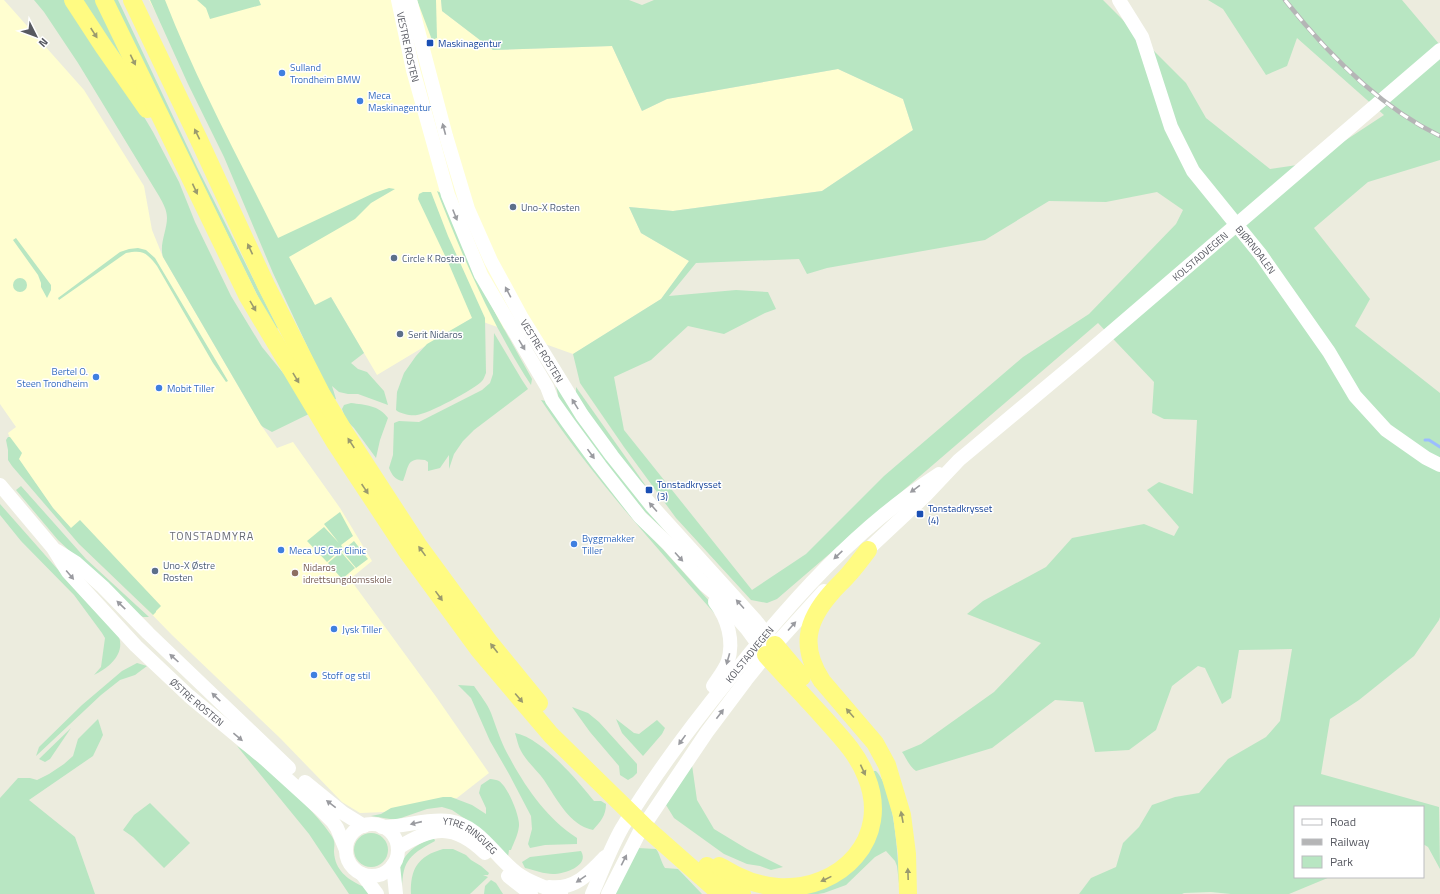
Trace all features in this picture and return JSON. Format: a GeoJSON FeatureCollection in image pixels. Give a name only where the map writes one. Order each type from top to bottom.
{"type":"FeatureCollection","features":[{"type":"Feature","properties":{"kind":"highway"},"geometry":{"type":"LineString","coordinates":[[73,0],[113,62],[178,154]]}},
{"type":"Feature","properties":{"kind":"highway"},"geometry":{"type":"LineString","coordinates":[[104,0],[248,297],[334,440],[404,547],[452,615],[501,677],[551,735],[671,843],[721,894]]}},
{"type":"Feature","properties":{"kind":"highway"},"geometry":{"type":"LineString","coordinates":[[132,0],[202,146],[266,285],[309,371],[345,433],[418,545],[490,643],[610,787]]}},
{"type":"Feature","properties":{"kind":"highway"},"geometry":{"type":"LineString","coordinates":[[868,550],[849,575],[831,593],[817,613],[808,637],[809,654],[816,672],[875,743],[888,765],[905,833],[908,894]]}},
{"type":"Feature","properties":{"kind":"highway"},"geometry":{"type":"LineString","coordinates":[[671,843],[698,858],[738,876],[766,886],[791,887],[818,882],[840,871],[850,863],[860,851],[867,839],[871,826],[873,800],[871,789],[861,764],[766,644]]}},
{"type":"Feature","properties":{"kind":"highway"},"geometry":{"type":"LineString","coordinates":[[766,644],[872,757],[891,781]]}},
{"type":"Feature","properties":{"kind":"highway"},"geometry":{"type":"LineString","coordinates":[[671,843],[710,894]]}},
{"type":"Feature","properties":{"kind":"highway"},"geometry":{"type":"LineString","coordinates":[[698,858],[742,894]]}},
{"type":"Feature","properties":{"kind":"main road","name":"VESTRE ROSTEN"},"geometry":{"type":"LineString","coordinates":[[398,0],[411,62],[448,195],[481,274],[547,387],[552,400],[600,466],[640,517],[669,545],[743,624],[766,644]]}},
{"type":"Feature","properties":{"kind":"main road","name":"VESTRE ROSTEN"},"geometry":{"type":"LineString","coordinates":[[410,0],[446,136],[468,209],[491,261],[522,318],[582,415],[612,456],[766,644]]}},
{"type":"Feature","properties":{"kind":"main road","name":"BJØRNDALEN"},"geometry":{"type":"LineString","coordinates":[[1119,0],[1142,37],[1171,127],[1194,171],[1261,255],[1329,352],[1355,396],[1386,430],[1426,458],[1440,465]]}},
{"type":"Feature","properties":{"kind":"main road","name":"KOLSTADVEGEN"},"geometry":{"type":"LineString","coordinates":[[608,894],[632,846],[658,804],[707,732],[746,680],[783,612],[822,570],[867,528],[915,489],[959,460],[1087,353],[1440,50]]}},
{"type":"Feature","properties":{"kind":"main road","name":"KOLSTADVEGEN"},"geometry":{"type":"LineString","coordinates":[[592,894],[609,853],[622,828],[645,792],[698,718],[766,644],[925,496],[959,460]]}},
{"type":"Feature","properties":{"kind":"main road","name":"ØSTRE ROSTEN"},"geometry":{"type":"LineString","coordinates":[[0,485],[53,548],[68,572],[136,646],[189,696],[265,759],[333,822],[340,834],[346,850]]}},
{"type":"Feature","properties":{"kind":"main road","name":"ØSTRE ROSTEN"},"geometry":{"type":"LineString","coordinates":[[53,548],[76,563],[102,587],[152,637],[312,789],[342,813],[364,826]]}},
{"type":"Feature","properties":{"kind":"main road","name":"VESTRE ROSTEN"},"geometry":{"type":"LineString","coordinates":[[698,718],[710,690],[723,672],[728,661],[730,647],[730,634],[724,615],[713,600],[705,585]]}},
{"type":"Feature","properties":{"kind":"main road","name":"YTRE RINGVEG"},"geometry":{"type":"LineString","coordinates":[[382,826],[395,827],[437,820],[451,821],[465,826],[484,839],[513,870],[531,882],[561,894]]}},
{"type":"Feature","properties":{"kind":"main road"},"geometry":{"type":"LineString","coordinates":[[364,826],[382,826],[393,835],[398,848],[397,857],[393,865],[387,871],[379,875],[370,876],[362,874],[350,865],[347,858],[347,842],[357,829],[364,826]]}},
{"type":"Feature","properties":{"kind":"main road","name":"YTRE RINGVEG"},"geometry":{"type":"LineString","coordinates":[[398,848],[411,839],[433,831],[447,831],[460,835],[478,847],[516,884],[531,894]]}},
{"type":"Feature","properties":{"kind":"main road","name":"YTRE RINGVEG"},"geometry":{"type":"LineString","coordinates":[[544,887],[566,887],[574,884],[589,874],[609,853]]}},
{"type":"Feature","properties":{"kind":"main road"},"geometry":{"type":"LineString","coordinates":[[393,865],[396,894]]}},
{"type":"Feature","properties":{"kind":"main road"},"geometry":{"type":"LineString","coordinates":[[362,874],[377,894]]}},
{"type":"Feature","properties":{"kind":"shaded area"},"geometry":{"type":"Polygon","coordinates":[[[0,0],[4,0],[84,90],[144,186],[152,230],[163,257],[261,425],[277,448],[293,442],[340,508],[372,561],[350,579],[437,698],[489,773],[457,798],[386,812],[360,813],[342,802],[280,738],[172,635],[96,557],[53,508],[18,459],[8,433],[16,427],[0,404],[0,0]]]}},
{"type":"Feature","properties":{"kind":"shaded area"},"geometry":{"type":"Polygon","coordinates":[[[149,0],[441,0],[442,11],[493,50],[612,46],[642,111],[667,99],[838,69],[903,99],[913,130],[822,191],[673,211],[629,207],[641,233],[689,261],[661,299],[573,354],[472,318],[377,375],[331,297],[315,306],[149,0]]]}},
{"type":"Feature","properties":{"kind":"green space"},"geometry":{"type":"Polygon","coordinates":[[[34,0],[66,0],[128,90],[153,132],[179,182],[195,222],[231,296],[262,347],[288,379],[311,413],[272,432],[261,425],[163,257],[162,248],[167,215],[162,201],[78,63],[44,12],[34,0]]]}},
{"type":"Feature","properties":{"kind":"green space"},"geometry":{"type":"Polygon","coordinates":[[[80,0],[96,0],[133,75],[80,0]]]}},
{"type":"Feature","properties":{"kind":"green space"},"geometry":{"type":"Polygon","coordinates":[[[112,0],[118,0],[197,167],[278,328],[276,329],[270,321],[112,0]]]}},
{"type":"Feature","properties":{"kind":"green space"},"geometry":{"type":"Polygon","coordinates":[[[150,0],[165,0],[177,31],[205,91],[278,238],[374,193],[389,188],[395,189],[371,203],[355,219],[289,257],[315,305],[331,297],[364,353],[351,363],[358,369],[367,372],[384,391],[388,405],[358,394],[339,392],[332,386],[336,399],[334,400],[273,273],[224,157],[188,84],[150,0]]]}},
{"type":"Feature","properties":{"kind":"green space"},"geometry":{"type":"Polygon","coordinates":[[[197,0],[259,0],[261,5],[210,19],[206,8],[197,0]]]}},
{"type":"Feature","properties":{"kind":"green space"},"geometry":{"type":"Polygon","coordinates":[[[417,0],[436,0],[437,38],[432,40],[417,0]]]}},
{"type":"Feature","properties":{"kind":"green space"},"geometry":{"type":"Polygon","coordinates":[[[441,0],[629,0],[642,5],[654,0],[1103,0],[1186,83],[1206,118],[1270,169],[1311,163],[1384,115],[1297,38],[1287,66],[1266,75],[1223,9],[1208,0],[1402,0],[1440,45],[1440,160],[1368,182],[1314,228],[1370,299],[1355,326],[1440,393],[1440,617],[1414,656],[1359,700],[1330,719],[1321,774],[1439,807],[1440,869],[1428,847],[1424,845],[1424,806],[1294,806],[1294,878],[1328,878],[1289,894],[1231,894],[1211,892],[1182,894],[1079,894],[1091,878],[1116,867],[1123,843],[1139,827],[1152,805],[1175,797],[1199,793],[1228,759],[1266,737],[1280,721],[1292,649],[1239,650],[1231,698],[1222,704],[1205,668],[1198,666],[1172,686],[1156,730],[1129,750],[1095,752],[1083,702],[1055,700],[992,748],[916,771],[910,765],[902,752],[921,744],[994,692],[1041,643],[967,614],[983,601],[1046,567],[1072,538],[1144,524],[1174,536],[1179,527],[1147,490],[1159,482],[1193,494],[1197,420],[1164,419],[1152,413],[1154,382],[1098,323],[777,599],[767,603],[751,600],[676,518],[624,447],[580,383],[573,354],[661,299],[689,261],[641,233],[629,207],[673,211],[822,191],[913,130],[903,99],[838,69],[667,99],[642,111],[612,46],[493,50],[442,11],[441,0]],[[1157,192],[1106,202],[1049,201],[985,240],[827,268],[807,274],[799,259],[696,263],[669,296],[736,290],[768,292],[776,309],[724,334],[688,326],[651,360],[614,377],[624,430],[752,590],[806,554],[884,476],[1023,357],[1089,314],[1176,224],[1183,210],[1157,192]]]}},
{"type":"Feature","properties":{"kind":"green space"},"geometry":{"type":"Polygon","coordinates":[[[437,191],[441,193],[477,278],[532,379],[531,385],[504,339],[479,291],[437,191]]]}},
{"type":"Feature","properties":{"kind":"green space"},"geometry":{"type":"Polygon","coordinates":[[[423,192],[431,192],[448,236],[485,318],[486,373],[478,385],[461,395],[423,414],[412,415],[403,414],[396,410],[397,392],[404,373],[427,344],[472,318],[448,262],[418,199],[419,194],[423,192]]]}},
{"type":"Feature","properties":{"kind":"green space"},"geometry":{"type":"Polygon","coordinates":[[[16,238],[51,285],[51,290],[47,298],[41,287],[38,275],[13,240],[16,238]]]}},
{"type":"Feature","properties":{"kind":"green space"},"geometry":{"type":"Polygon","coordinates":[[[138,248],[146,250],[155,258],[228,381],[226,382],[213,363],[157,266],[144,253],[126,253],[59,300],[58,298],[120,252],[138,248]]]}},
{"type":"Feature","properties":{"kind":"green space"},"geometry":{"type":"Polygon","coordinates":[[[17,278],[23,278],[27,282],[27,288],[23,292],[17,292],[13,288],[13,282],[17,278]]]}},
{"type":"Feature","properties":{"kind":"green space"},"geometry":{"type":"Polygon","coordinates":[[[494,333],[528,389],[474,430],[463,441],[454,454],[449,469],[449,455],[440,468],[428,471],[428,462],[419,459],[414,460],[409,464],[403,481],[396,478],[389,468],[393,455],[394,423],[399,421],[419,422],[482,390],[490,383],[493,374],[494,333]]]}},
{"type":"Feature","properties":{"kind":"green space"},"geometry":{"type":"Polygon","coordinates":[[[556,386],[675,540],[646,513],[612,474],[559,400],[556,386]]]}},
{"type":"Feature","properties":{"kind":"green space"},"geometry":{"type":"Polygon","coordinates":[[[576,387],[646,486],[628,472],[576,394],[576,387]]]}},
{"type":"Feature","properties":{"kind":"green space"},"geometry":{"type":"Polygon","coordinates":[[[541,400],[546,401],[642,526],[711,603],[715,614],[603,484],[541,400]]]}},
{"type":"Feature","properties":{"kind":"green space"},"geometry":{"type":"Polygon","coordinates":[[[351,403],[376,408],[388,418],[380,440],[376,458],[354,428],[346,420],[342,409],[344,405],[351,403]]]}},
{"type":"Feature","properties":{"kind":"green space"},"geometry":{"type":"Polygon","coordinates":[[[10,437],[22,453],[19,459],[53,508],[71,528],[80,520],[161,606],[153,615],[79,544],[12,466],[8,460],[6,440],[10,437]]]}},
{"type":"Feature","properties":{"kind":"green space"},"geometry":{"type":"Polygon","coordinates":[[[21,486],[86,559],[149,617],[143,617],[137,614],[58,540],[16,490],[21,486]]]}},
{"type":"Feature","properties":{"kind":"green space"},"geometry":{"type":"Polygon","coordinates":[[[0,504],[119,637],[120,649],[118,655],[100,672],[94,675],[101,667],[105,638],[74,595],[21,541],[0,515],[0,504]]]}},
{"type":"Feature","properties":{"kind":"green space"},"geometry":{"type":"Polygon","coordinates":[[[340,512],[353,536],[341,545],[343,548],[327,562],[307,541],[324,527],[339,543],[324,524],[340,512]]]}},
{"type":"Feature","properties":{"kind":"green space"},"geometry":{"type":"Polygon","coordinates":[[[354,541],[368,559],[356,568],[342,551],[354,541]]]}},
{"type":"Feature","properties":{"kind":"green space"},"geometry":{"type":"Polygon","coordinates":[[[341,552],[355,568],[342,579],[328,563],[341,552]]]}},
{"type":"Feature","properties":{"kind":"green space"},"geometry":{"type":"Polygon","coordinates":[[[137,663],[147,666],[135,675],[120,680],[101,695],[36,756],[39,747],[82,705],[122,671],[137,663]]]}},
{"type":"Feature","properties":{"kind":"green space"},"geometry":{"type":"Polygon","coordinates":[[[458,685],[474,686],[489,709],[500,738],[528,788],[545,810],[566,830],[577,838],[577,844],[545,845],[530,848],[528,844],[532,829],[531,816],[490,741],[471,698],[458,685]]]}},
{"type":"Feature","properties":{"kind":"green space"},"geometry":{"type":"Polygon","coordinates":[[[572,707],[588,713],[599,722],[637,764],[637,773],[633,777],[628,780],[620,775],[619,766],[590,732],[572,707]]]}},
{"type":"Feature","properties":{"kind":"green space"},"geometry":{"type":"Polygon","coordinates":[[[98,719],[103,735],[93,756],[29,800],[75,837],[95,894],[0,894],[0,798],[18,778],[30,778],[37,780],[64,764],[73,756],[78,739],[98,719]]]}},
{"type":"Feature","properties":{"kind":"green space"},"geometry":{"type":"Polygon","coordinates":[[[616,719],[634,733],[639,734],[657,720],[665,728],[662,734],[643,756],[622,733],[616,719]]]}},
{"type":"Feature","properties":{"kind":"green space"},"geometry":{"type":"Polygon","coordinates":[[[71,728],[50,759],[45,762],[39,759],[71,728]]]}},
{"type":"Feature","properties":{"kind":"green space"},"geometry":{"type":"Polygon","coordinates":[[[515,733],[525,736],[547,751],[569,772],[594,801],[601,801],[606,804],[604,815],[593,830],[577,823],[564,810],[544,780],[523,755],[515,733]]]}},
{"type":"Feature","properties":{"kind":"green space"},"geometry":{"type":"Polygon","coordinates":[[[237,746],[247,752],[311,811],[333,837],[335,858],[339,869],[347,877],[362,885],[371,894],[349,894],[309,834],[237,746]]]}},
{"type":"Feature","properties":{"kind":"green space"},"geometry":{"type":"Polygon","coordinates":[[[692,765],[697,800],[714,829],[747,849],[783,867],[771,870],[760,866],[747,864],[724,854],[674,818],[666,805],[692,765]]]}},
{"type":"Feature","properties":{"kind":"green space"},"geometry":{"type":"Polygon","coordinates":[[[876,771],[883,781],[892,811],[897,847],[900,892],[897,866],[895,861],[886,851],[875,857],[846,885],[818,894],[772,894],[856,863],[872,773],[876,771]]]}},
{"type":"Feature","properties":{"kind":"green space"},"geometry":{"type":"Polygon","coordinates":[[[490,779],[498,781],[506,789],[510,795],[518,816],[519,826],[517,835],[511,850],[509,850],[508,857],[477,827],[452,810],[442,807],[427,809],[398,819],[371,816],[381,814],[391,808],[443,797],[451,797],[472,805],[486,814],[486,808],[479,793],[481,785],[490,779]]]}},
{"type":"Feature","properties":{"kind":"green space"},"geometry":{"type":"Polygon","coordinates":[[[150,803],[190,843],[164,868],[133,837],[123,830],[134,815],[150,803]]]}},
{"type":"Feature","properties":{"kind":"green space"},"geometry":{"type":"Polygon","coordinates":[[[374,833],[381,835],[386,840],[388,850],[386,860],[381,865],[368,867],[361,865],[356,860],[354,847],[356,840],[361,835],[374,833]]]}},
{"type":"Feature","properties":{"kind":"green space"},"geometry":{"type":"Polygon","coordinates":[[[434,838],[435,841],[418,851],[408,861],[403,874],[402,894],[399,874],[403,859],[417,846],[434,838]]]}},
{"type":"Feature","properties":{"kind":"green space"},"geometry":{"type":"Polygon","coordinates":[[[638,848],[656,849],[665,868],[678,869],[702,894],[615,894],[638,848]]]}},
{"type":"Feature","properties":{"kind":"green space"},"geometry":{"type":"Polygon","coordinates":[[[443,849],[453,849],[466,855],[489,873],[488,875],[483,875],[488,877],[470,894],[411,894],[412,877],[417,865],[427,855],[443,849]]]}},
{"type":"Feature","properties":{"kind":"green space"},"geometry":{"type":"Polygon","coordinates":[[[581,851],[583,856],[579,865],[569,871],[558,874],[525,868],[522,862],[530,857],[581,851]]]}},
{"type":"Feature","properties":{"kind":"green space"},"geometry":{"type":"Polygon","coordinates":[[[491,880],[496,883],[503,894],[484,894],[485,886],[491,880]]]}},
{"type":"Feature","properties":{"kind":"waterway"},"geometry":{"type":"LineString","coordinates":[[1425,440],[1429,440],[1440,447]]}},
{"type":"Feature","properties":{"kind":"railway"},"geometry":{"type":"LineString","coordinates":[[1285,0],[1318,39],[1355,77],[1396,110],[1417,124],[1440,136]]}},
{"type":"Feature","properties":{"kind":"place","name":"Maskinagentur"},"geometry":{"type":"Point","coordinates":[430,43]}},
{"type":"Feature","properties":{"kind":"place","name":"Sulland Trondheim BMW"},"geometry":{"type":"Point","coordinates":[282,73]}},
{"type":"Feature","properties":{"kind":"place","name":"Meca Maskinagentur"},"geometry":{"type":"Point","coordinates":[360,101]}},
{"type":"Feature","properties":{"kind":"place","name":"Uno-X Rosten"},"geometry":{"type":"Point","coordinates":[513,207]}},
{"type":"Feature","properties":{"kind":"place","name":"Circle K Rosten"},"geometry":{"type":"Point","coordinates":[394,258]}},
{"type":"Feature","properties":{"kind":"place","name":"Serit Nidaros"},"geometry":{"type":"Point","coordinates":[400,334]}},
{"type":"Feature","properties":{"kind":"place","name":"Bertel O. Steen Trondheim"},"geometry":{"type":"Point","coordinates":[96,377]}},
{"type":"Feature","properties":{"kind":"place","name":"Mobit Tiller"},"geometry":{"type":"Point","coordinates":[159,388]}},
{"type":"Feature","properties":{"kind":"place","name":"Tonstadkrysset (3)"},"geometry":{"type":"Point","coordinates":[649,490]}},
{"type":"Feature","properties":{"kind":"place","name":"Tonstadkrysset (4)"},"geometry":{"type":"Point","coordinates":[920,514]}},
{"type":"Feature","properties":{"kind":"place","name":"Byggmakker Tiller"},"geometry":{"type":"Point","coordinates":[574,544]}},
{"type":"Feature","properties":{"kind":"place","name":"Meca US Car Clinic"},"geometry":{"type":"Point","coordinates":[281,550]}},
{"type":"Feature","properties":{"kind":"place","name":"Uno-X Østre Rosten"},"geometry":{"type":"Point","coordinates":[155,571]}},
{"type":"Feature","properties":{"kind":"place","name":"Nidaros idrettsungdomsskole"},"geometry":{"type":"Point","coordinates":[295,573]}},
{"type":"Feature","properties":{"kind":"place","name":"Jysk Tiller"},"geometry":{"type":"Point","coordinates":[334,629]}},
{"type":"Feature","properties":{"kind":"place","name":"Stoff og stil"},"geometry":{"type":"Point","coordinates":[314,675]}},
{"type":"Feature","properties":{"kind":"district","name":"TONSTADMYRA"},"geometry":{"type":"Point","coordinates":[212,536]}}]}
